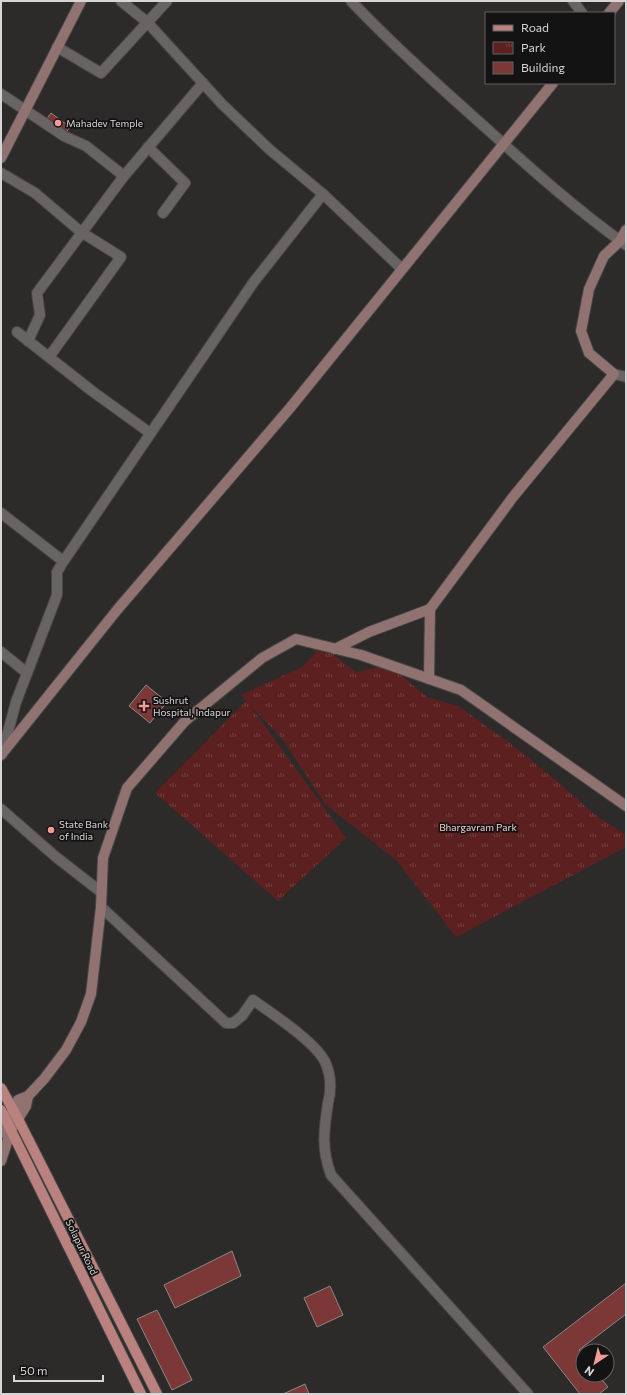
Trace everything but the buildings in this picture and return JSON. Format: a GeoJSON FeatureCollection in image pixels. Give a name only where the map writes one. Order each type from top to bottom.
{"type":"FeatureCollection","features":[{"type":"Feature","properties":{"kind":"main road"},"geometry":{"type":"LineString","coordinates":[[1,1088],[16,1114],[157,1394]]}},
{"type":"Feature","properties":{"kind":"main road","name":"Solapur Road"},"geometry":{"type":"LineString","coordinates":[[1,1110],[141,1394]]}},
{"type":"Feature","properties":{"kind":"street"},"geometry":{"type":"LineString","coordinates":[[1,158],[81,1]]}},
{"type":"Feature","properties":{"kind":"street"},"geometry":{"type":"LineString","coordinates":[[121,1],[147,22],[203,83],[269,149],[322,194],[402,269]]}},
{"type":"Feature","properties":{"kind":"street"},"geometry":{"type":"LineString","coordinates":[[57,47],[101,73],[167,1]]}},
{"type":"Feature","properties":{"kind":"street"},"geometry":{"type":"LineString","coordinates":[[351,1],[394,45],[503,144],[578,210],[623,243]]}},
{"type":"Feature","properties":{"kind":"street"},"geometry":{"type":"LineString","coordinates":[[573,1],[581,12]]}},
{"type":"Feature","properties":{"kind":"street"},"geometry":{"type":"LineString","coordinates":[[610,12],[619,1]]}},
{"type":"Feature","properties":{"kind":"street"},"geometry":{"type":"LineString","coordinates":[[28,341],[40,315],[37,293],[124,176],[203,83]]}},
{"type":"Feature","properties":{"kind":"street"},"geometry":{"type":"LineString","coordinates":[[2,754],[117,610],[290,408],[552,84]]}},
{"type":"Feature","properties":{"kind":"street"},"geometry":{"type":"LineString","coordinates":[[1,94],[64,136],[86,146],[124,176]]}},
{"type":"Feature","properties":{"kind":"street"},"geometry":{"type":"LineString","coordinates":[[148,147],[185,182],[163,213]]}},
{"type":"Feature","properties":{"kind":"street"},"geometry":{"type":"LineString","coordinates":[[1,174],[35,193],[81,232],[121,257],[49,357]]}},
{"type":"Feature","properties":{"kind":"street"},"geometry":{"type":"LineString","coordinates":[[2,754],[16,702],[58,595],[57,572],[253,283],[322,194]]}},
{"type":"Feature","properties":{"kind":"street"},"geometry":{"type":"LineString","coordinates":[[626,230],[623,243],[604,256],[589,289],[581,331],[589,353],[614,374],[626,377]]}},
{"type":"Feature","properties":{"kind":"street"},"geometry":{"type":"LineString","coordinates":[[17,332],[150,433]]}},
{"type":"Feature","properties":{"kind":"street"},"geometry":{"type":"LineString","coordinates":[[335,649],[369,632],[430,609],[513,497],[614,374]]}},
{"type":"Feature","properties":{"kind":"street"},"geometry":{"type":"LineString","coordinates":[[1,513],[64,561]]}},
{"type":"Feature","properties":{"kind":"street"},"geometry":{"type":"LineString","coordinates":[[429,679],[430,609]]}},
{"type":"Feature","properties":{"kind":"street"},"geometry":{"type":"LineString","coordinates":[[1,1133],[9,1125],[16,1114],[26,1106],[28,1096],[44,1079],[66,1050],[81,1022],[91,994],[101,906],[103,858],[127,788],[185,721],[262,658],[296,639],[361,655],[461,690],[626,806]]}},
{"type":"Feature","properties":{"kind":"street"},"geometry":{"type":"LineString","coordinates":[[1,652],[27,673]]}},
{"type":"Feature","properties":{"kind":"street"},"geometry":{"type":"LineString","coordinates":[[1,809],[56,857],[101,892]]}},
{"type":"Feature","properties":{"kind":"street"},"geometry":{"type":"LineString","coordinates":[[101,906],[226,1023],[233,1024],[242,1016],[253,1000],[315,1049],[326,1063],[330,1082],[324,1127],[324,1157],[331,1175],[528,1394]]}},
{"type":"Feature","properties":{"kind":"street"},"geometry":{"type":"LineString","coordinates":[[1,1161],[9,1125]]}},
{"type":"Feature","properties":{"kind":"green space","name":"Bhargavram Park"},"geometry":{"type":"Polygon","coordinates":[[[322,646],[356,672],[389,665],[427,697],[458,706],[510,743],[557,781],[594,814],[626,835],[626,847],[456,937],[397,861],[325,804],[283,740],[249,704],[346,838],[278,901],[155,793],[246,701],[241,695],[302,667],[322,646]]]}},
{"type":"Feature","properties":{"kind":"place","name":"Mahadev Temple"},"geometry":{"type":"Point","coordinates":[58,123]}},
{"type":"Feature","properties":{"kind":"place","name":"Sushrut Hospital, Indapur"},"geometry":{"type":"Point","coordinates":[144,706]}},
{"type":"Feature","properties":{"kind":"place","name":"State Bank of India"},"geometry":{"type":"Point","coordinates":[51,830]}}]}
